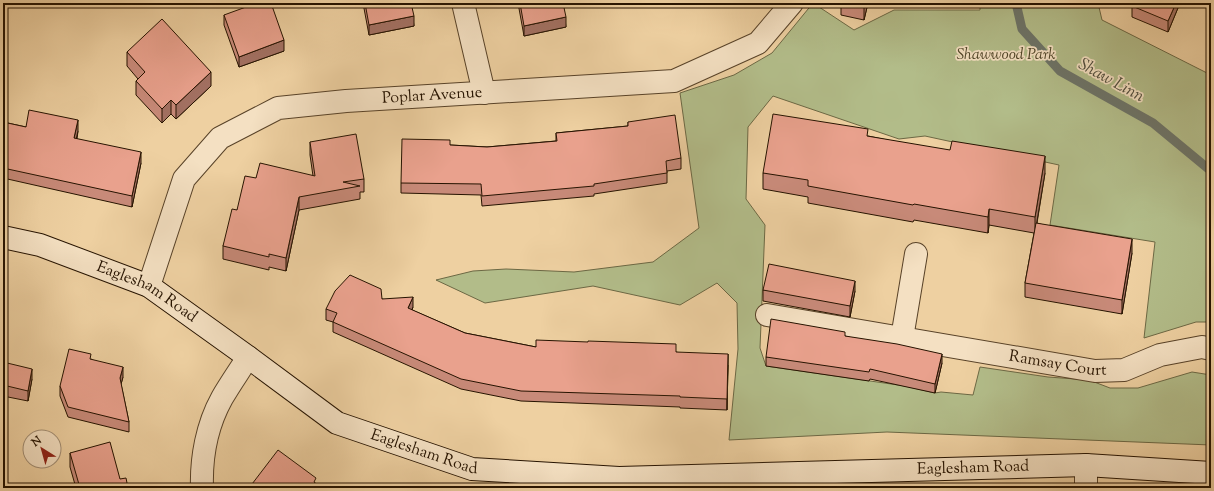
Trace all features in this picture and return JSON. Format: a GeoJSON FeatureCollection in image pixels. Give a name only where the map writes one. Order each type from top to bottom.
{"type":"FeatureCollection","features":[{"type":"Feature","properties":{"kind":"street"},"geometry":{"type":"LineString","coordinates":[[463,3],[484,94]]}},
{"type":"Feature","properties":{"kind":"street","name":"Poplar Avenue"},"geometry":{"type":"LineString","coordinates":[[149,286],[184,179],[220,138],[278,108],[346,101],[484,94],[674,81],[758,43],[792,3]]}},
{"type":"Feature","properties":{"kind":"street","name":"Eaglesham Road"},"geometry":{"type":"LineString","coordinates":[[3,237],[40,244],[149,286],[337,423],[472,469],[619,478],[1086,465],[1211,473]]}},
{"type":"Feature","properties":{"kind":"street"},"geometry":{"type":"LineString","coordinates":[[902,338],[916,254]]}},
{"type":"Feature","properties":{"kind":"street","name":"Ramsay Court"},"geometry":{"type":"LineString","coordinates":[[767,315],[1095,371],[1124,370],[1160,355],[1202,347],[1211,349]]}},
{"type":"Feature","properties":{"kind":"street"},"geometry":{"type":"LineString","coordinates":[[202,488],[201,470],[209,430],[221,399],[248,357]]}},
{"type":"Feature","properties":{"kind":"street"},"geometry":{"type":"LineString","coordinates":[[1086,465],[1086,488]]}},
{"type":"Feature","properties":{"kind":"green space","name":"Shawwood Park"},"geometry":{"type":"Polygon","coordinates":[[[813,3],[854,30],[894,10],[980,10],[980,3],[1098,3],[1102,20],[1211,75],[1211,322],[1196,322],[1144,338],[1155,242],[1050,225],[1059,165],[925,136],[899,139],[773,96],[748,127],[746,199],[765,225],[760,348],[766,366],[905,386],[935,393],[941,392],[973,395],[980,367],[1048,377],[1089,380],[1110,388],[1138,388],[1192,372],[1211,375],[1211,445],[887,432],[729,440],[738,349],[737,303],[717,283],[680,305],[593,286],[485,303],[436,280],[473,271],[506,269],[574,272],[653,262],[699,228],[680,93],[734,75],[772,53],[813,3]]]}},
{"type":"Feature","properties":{"kind":"building"},"geometry":{"type":"Polygon","coordinates":[[[257,3],[271,3],[284,40],[239,57],[224,15],[257,3]]]}},
{"type":"Feature","properties":{"kind":"building"},"geometry":{"type":"Polygon","coordinates":[[[365,3],[411,3],[414,16],[369,25],[365,3]]]}},
{"type":"Feature","properties":{"kind":"building"},"geometry":{"type":"Polygon","coordinates":[[[520,3],[563,3],[566,17],[524,26],[520,3]]]}},
{"type":"Feature","properties":{"kind":"building"},"geometry":{"type":"Polygon","coordinates":[[[848,3],[865,3],[864,7],[848,3]]]}},
{"type":"Feature","properties":{"kind":"building"},"geometry":{"type":"Polygon","coordinates":[[[1133,3],[1176,3],[1168,21],[1132,6],[1133,3]]]}},
{"type":"Feature","properties":{"kind":"building"},"geometry":{"type":"Polygon","coordinates":[[[162,19],[211,72],[176,105],[171,100],[162,109],[136,81],[145,72],[127,52],[162,19]]]}},
{"type":"Feature","properties":{"kind":"building"},"geometry":{"type":"Polygon","coordinates":[[[29,110],[78,120],[74,138],[141,152],[132,196],[3,168],[3,122],[26,127],[29,110]]]}},
{"type":"Feature","properties":{"kind":"building"},"geometry":{"type":"Polygon","coordinates":[[[773,114],[868,129],[867,136],[950,150],[952,141],[1045,156],[1035,217],[989,209],[988,217],[913,205],[808,186],[808,180],[763,173],[773,114]]]}},
{"type":"Feature","properties":{"kind":"building"},"geometry":{"type":"Polygon","coordinates":[[[675,115],[681,158],[666,161],[667,173],[594,184],[594,186],[482,196],[481,184],[401,183],[402,139],[450,140],[450,145],[487,147],[557,141],[556,133],[628,126],[628,122],[675,115]]]}},
{"type":"Feature","properties":{"kind":"building"},"geometry":{"type":"Polygon","coordinates":[[[356,134],[364,179],[343,182],[360,186],[299,197],[286,258],[269,254],[269,257],[223,246],[232,209],[237,210],[245,176],[256,178],[260,163],[315,176],[310,142],[356,134]]]}},
{"type":"Feature","properties":{"kind":"building"},"geometry":{"type":"Polygon","coordinates":[[[1036,223],[1132,239],[1122,300],[1025,283],[1036,223]]]}},
{"type":"Feature","properties":{"kind":"building"},"geometry":{"type":"Polygon","coordinates":[[[769,264],[855,281],[850,306],[763,290],[769,264]]]}},
{"type":"Feature","properties":{"kind":"building"},"geometry":{"type":"Polygon","coordinates":[[[350,275],[381,289],[382,299],[413,297],[408,308],[465,333],[536,347],[536,340],[676,344],[676,352],[728,354],[727,399],[521,391],[461,379],[333,322],[337,313],[326,309],[335,291],[350,275]]]}},
{"type":"Feature","properties":{"kind":"building"},"geometry":{"type":"Polygon","coordinates":[[[771,319],[845,332],[845,336],[897,344],[942,354],[935,384],[870,369],[869,372],[766,357],[771,319]]]}},
{"type":"Feature","properties":{"kind":"building"},"geometry":{"type":"Polygon","coordinates":[[[69,349],[91,354],[90,359],[123,367],[120,378],[129,422],[68,407],[60,386],[69,349]]]}},
{"type":"Feature","properties":{"kind":"building"},"geometry":{"type":"Polygon","coordinates":[[[3,362],[32,369],[28,391],[3,385],[3,362]]]}},
{"type":"Feature","properties":{"kind":"building"},"geometry":{"type":"Polygon","coordinates":[[[110,442],[120,479],[126,478],[128,488],[80,488],[70,453],[110,442]]]}},
{"type":"Feature","properties":{"kind":"building"},"geometry":{"type":"Polygon","coordinates":[[[278,450],[316,478],[314,482],[322,488],[249,488],[278,450]]]}},
{"type":"Feature","properties":{"kind":"building"},"geometry":{"type":"Polygon","coordinates":[[[3,470],[8,486],[3,487],[3,470]]]}},
{"type":"Feature","properties":{"kind":"waterway","name":"Shaw Linn"},"geometry":{"type":"LineString","coordinates":[[1016,3],[1022,29],[1060,71],[1153,123],[1211,171]]}}]}
